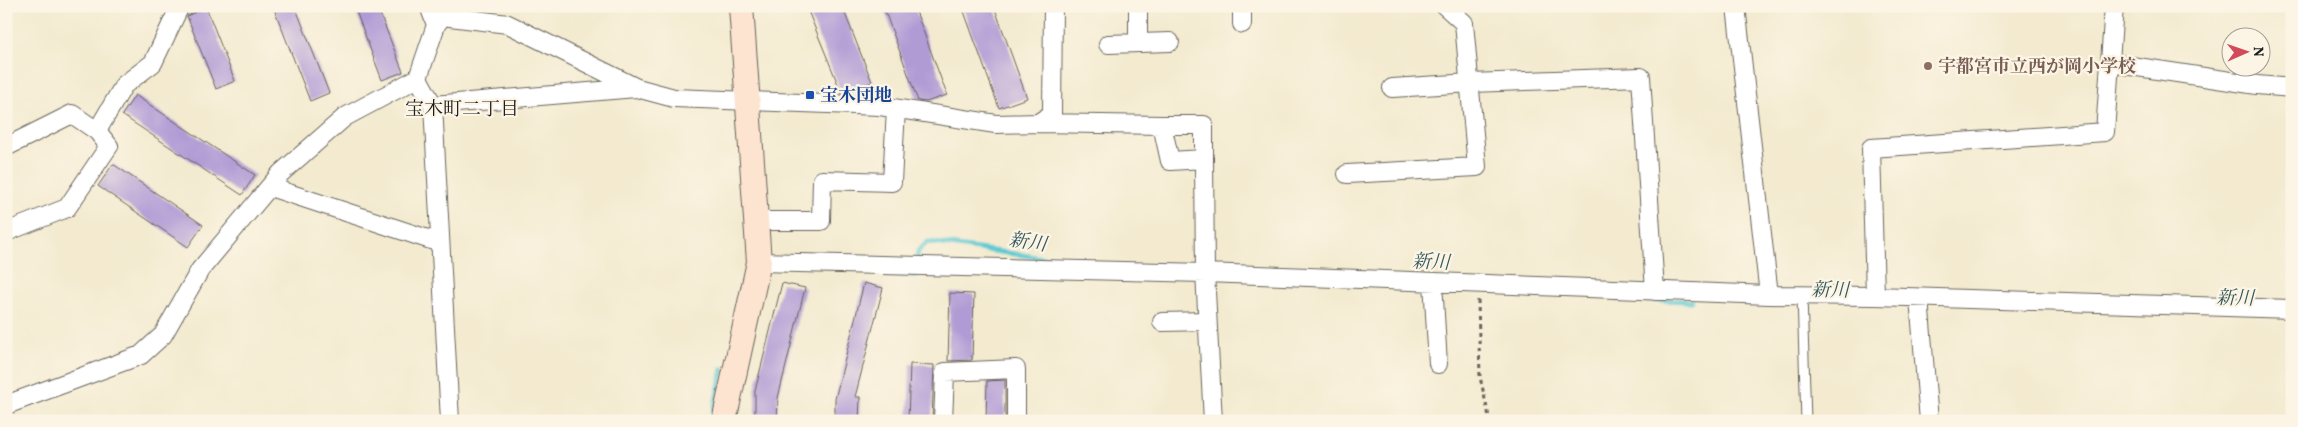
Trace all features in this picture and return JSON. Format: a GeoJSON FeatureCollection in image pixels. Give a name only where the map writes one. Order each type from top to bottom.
{"type":"FeatureCollection","features":[{"type":"Feature","properties":{"kind":"street"},"geometry":{"type":"LineString","coordinates":[[97,131],[124,85],[153,63],[180,6]]}},
{"type":"Feature","properties":{"kind":"street"},"geometry":{"type":"LineString","coordinates":[[724,421],[759,262],[741,6]]}},
{"type":"Feature","properties":{"kind":"street"},"geometry":{"type":"LineString","coordinates":[[1038,123],[1052,114],[1053,6]]}},
{"type":"Feature","properties":{"kind":"street"},"geometry":{"type":"LineString","coordinates":[[1138,6],[1138,43]]}},
{"type":"Feature","properties":{"kind":"street"},"geometry":{"type":"LineString","coordinates":[[1242,6],[1242,24]]}},
{"type":"Feature","properties":{"kind":"street"},"geometry":{"type":"LineString","coordinates":[[1347,174],[1477,167],[1464,23],[1445,6]]}},
{"type":"Feature","properties":{"kind":"street"},"geometry":{"type":"LineString","coordinates":[[1736,6],[1769,295]]}},
{"type":"Feature","properties":{"kind":"street"},"geometry":{"type":"LineString","coordinates":[[1875,296],[1871,148],[2106,132],[2114,6]]}},
{"type":"Feature","properties":{"kind":"street"},"geometry":{"type":"LineString","coordinates":[[6,405],[141,355],[163,335],[200,270],[281,173],[345,117],[418,78],[439,14],[508,24],[637,88],[674,98],[896,109],[996,124],[1204,125],[1205,273],[1213,421]]}},
{"type":"Feature","properties":{"kind":"street"},"geometry":{"type":"LineString","coordinates":[[1108,44],[1170,42]]}},
{"type":"Feature","properties":{"kind":"street"},"geometry":{"type":"LineString","coordinates":[[2111,63],[2257,85],[2292,88]]}},
{"type":"Feature","properties":{"kind":"street"},"geometry":{"type":"LineString","coordinates":[[1392,88],[1470,83],[1641,77],[1656,291]]}},
{"type":"Feature","properties":{"kind":"street"},"geometry":{"type":"LineString","coordinates":[[418,78],[433,105],[450,421]]}},
{"type":"Feature","properties":{"kind":"street"},"geometry":{"type":"LineString","coordinates":[[433,105],[637,88]]}},
{"type":"Feature","properties":{"kind":"street"},"geometry":{"type":"LineString","coordinates":[[757,221],[821,221],[822,180],[892,182],[896,109]]}},
{"type":"Feature","properties":{"kind":"street"},"geometry":{"type":"LineString","coordinates":[[6,147],[72,114],[97,131],[109,146],[66,208],[6,232]]}},
{"type":"Feature","properties":{"kind":"street"},"geometry":{"type":"LineString","coordinates":[[1162,124],[1170,161],[1204,159]]}},
{"type":"Feature","properties":{"kind":"street"},"geometry":{"type":"LineString","coordinates":[[270,187],[440,243]]}},
{"type":"Feature","properties":{"kind":"street"},"geometry":{"type":"LineString","coordinates":[[759,262],[1205,273],[1769,295],[1875,296],[2292,309]]}},
{"type":"Feature","properties":{"kind":"street"},"geometry":{"type":"LineString","coordinates":[[1433,282],[1438,364]]}},
{"type":"Feature","properties":{"kind":"street"},"geometry":{"type":"LineString","coordinates":[[1919,298],[1929,421]]}},
{"type":"Feature","properties":{"kind":"street"},"geometry":{"type":"LineString","coordinates":[[1162,322],[1207,321]]}},
{"type":"Feature","properties":{"kind":"street"},"geometry":{"type":"LineString","coordinates":[[943,421],[945,372],[1016,369],[1016,421]]}},
{"type":"Feature","properties":{"kind":"lane"},"geometry":{"type":"LineString","coordinates":[[1802,296],[1806,421]]}},
{"type":"Feature","properties":{"kind":"path"},"geometry":{"type":"LineString","coordinates":[[1478,284],[1480,377],[1490,421]]}},
{"type":"Feature","properties":{"kind":"building"},"geometry":{"type":"Polygon","coordinates":[[[273,6],[295,6],[329,93],[310,101],[273,6]]]}},
{"type":"Feature","properties":{"kind":"building"},"geometry":{"type":"Polygon","coordinates":[[[354,6],[377,6],[403,72],[382,80],[354,6]]]}},
{"type":"Feature","properties":{"kind":"building"},"geometry":{"type":"Polygon","coordinates":[[[806,6],[842,6],[872,82],[842,94],[806,6]]]}},
{"type":"Feature","properties":{"kind":"building"},"geometry":{"type":"Polygon","coordinates":[[[883,6],[914,6],[947,95],[926,102],[918,101],[883,6]]]}},
{"type":"Feature","properties":{"kind":"building"},"geometry":{"type":"Polygon","coordinates":[[[962,6],[994,6],[1027,98],[999,108],[962,6]]]}},
{"type":"Feature","properties":{"kind":"building"},"geometry":{"type":"Polygon","coordinates":[[[206,7],[235,81],[216,89],[187,16],[206,7]]]}},
{"type":"Feature","properties":{"kind":"building"},"geometry":{"type":"Polygon","coordinates":[[[135,95],[255,175],[242,195],[122,115],[135,95]]]}},
{"type":"Feature","properties":{"kind":"building"},"geometry":{"type":"Polygon","coordinates":[[[113,164],[203,225],[188,247],[98,186],[113,164]]]}},
{"type":"Feature","properties":{"kind":"building"},"geometry":{"type":"Polygon","coordinates":[[[782,283],[805,288],[778,398],[777,421],[755,421],[755,391],[782,283]]]}},
{"type":"Feature","properties":{"kind":"building"},"geometry":{"type":"Polygon","coordinates":[[[864,283],[883,288],[855,397],[860,397],[859,421],[835,421],[835,399],[864,283]]]}},
{"type":"Feature","properties":{"kind":"building"},"geometry":{"type":"Polygon","coordinates":[[[950,293],[974,294],[972,360],[948,361],[950,293]]]}},
{"type":"Feature","properties":{"kind":"building"},"geometry":{"type":"Polygon","coordinates":[[[910,364],[934,365],[932,421],[908,421],[910,364]]]}},
{"type":"Feature","properties":{"kind":"building"},"geometry":{"type":"Polygon","coordinates":[[[1005,380],[1005,421],[986,421],[987,381],[1005,380]]]}},
{"type":"Feature","properties":{"kind":"waterway","name":"新川"},"geometry":{"type":"LineString","coordinates":[[894,274],[915,275],[918,251],[928,242],[1072,262]]}},
{"type":"Feature","properties":{"kind":"waterway","name":"新川"},"geometry":{"type":"LineString","coordinates":[[1611,295],[1618,299],[1692,301]]}},
{"type":"Feature","properties":{"kind":"waterway","name":"新川"},"geometry":{"type":"LineString","coordinates":[[711,421],[723,369]]}},
{"type":"Feature","properties":{"kind":"place","name":"宇都宮市立西が岡小学校"},"geometry":{"type":"Point","coordinates":[1928,66]}},
{"type":"Feature","properties":{"kind":"place","name":"宝木団地"},"geometry":{"type":"Point","coordinates":[810,95]}},
{"type":"Feature","properties":{"kind":"district","name":"宝木町二丁目"},"geometry":{"type":"Point","coordinates":[462,108]}}]}
